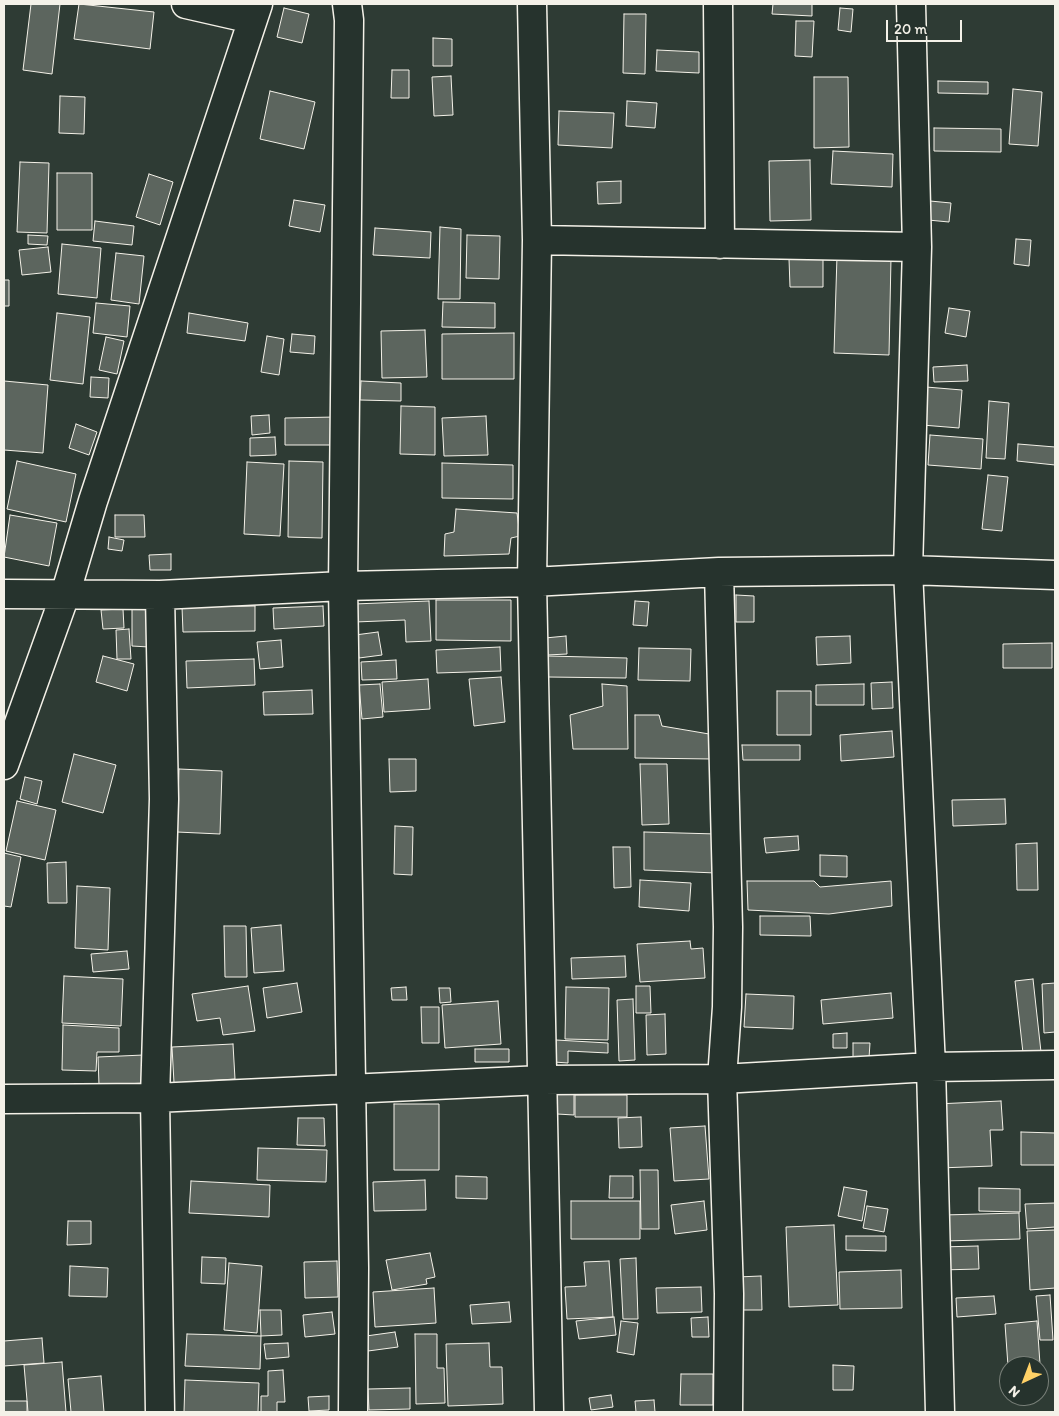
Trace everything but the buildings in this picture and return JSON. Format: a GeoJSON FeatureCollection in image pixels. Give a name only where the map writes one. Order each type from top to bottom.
{"type":"FeatureCollection","features":[{"type":"Feature","properties":{"kind":"street"},"geometry":{"type":"LineString","coordinates":[[4,766],[65,595],[93,501],[255,11],[186,4]]}},
{"type":"Feature","properties":{"kind":"street"},"geometry":{"type":"LineString","coordinates":[[347,4],[349,20],[343,586],[354,1268],[353,1412]]}},
{"type":"Feature","properties":{"kind":"street"},"geometry":{"type":"LineString","coordinates":[[532,4],[536,240],[532,582],[549,1412]]}},
{"type":"Feature","properties":{"kind":"street"},"geometry":{"type":"LineString","coordinates":[[718,4],[720,244]]}},
{"type":"Feature","properties":{"kind":"street"},"geometry":{"type":"LineString","coordinates":[[911,4],[917,247],[908,570],[931,1067],[940,1412]]}},
{"type":"Feature","properties":{"kind":"street"},"geometry":{"type":"LineString","coordinates":[[536,240],[917,247]]}},
{"type":"Feature","properties":{"kind":"street"},"geometry":{"type":"LineString","coordinates":[[4,594],[160,595],[343,586],[532,582],[719,572],[908,570],[1055,574]]}},
{"type":"Feature","properties":{"kind":"street"},"geometry":{"type":"LineString","coordinates":[[719,572],[728,927],[727,1007],[722,1079],[729,1294],[728,1412]]}},
{"type":"Feature","properties":{"kind":"street"},"geometry":{"type":"LineString","coordinates":[[160,595],[164,799],[155,1098],[160,1412]]}},
{"type":"Feature","properties":{"kind":"street"},"geometry":{"type":"LineString","coordinates":[[4,1099],[155,1098],[542,1080],[722,1079],[931,1067],[1055,1064]]}}]}
